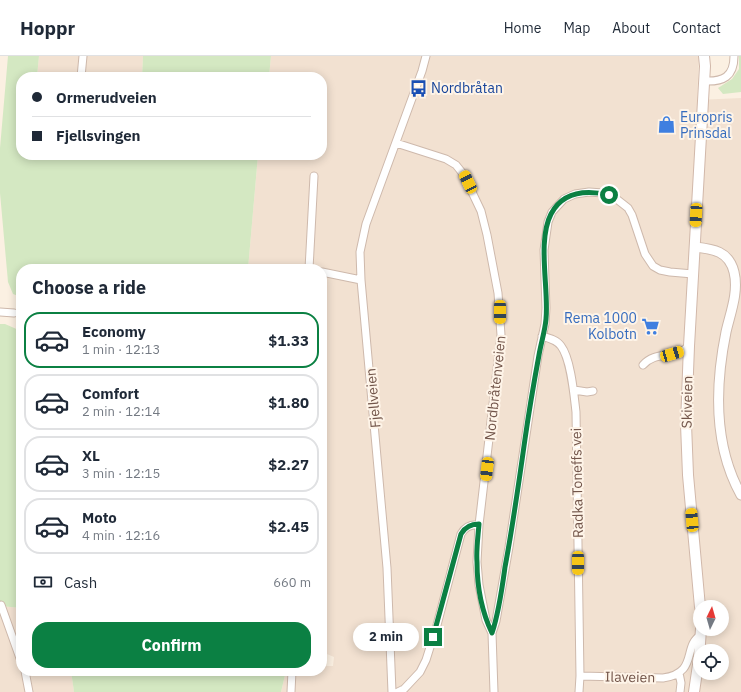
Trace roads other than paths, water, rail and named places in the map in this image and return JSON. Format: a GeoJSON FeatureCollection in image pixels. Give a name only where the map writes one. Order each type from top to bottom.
{"type":"FeatureCollection","features":[{"type":"Feature","properties":{"kind":"main road","name":"Skiveien"},"geometry":{"type":"LineString","coordinates":[[699,600],[686,449],[686,400],[705,61],[708,56]]}},
{"type":"Feature","properties":{"kind":"main road"},"geometry":{"type":"LineString","coordinates":[[694,692],[701,636]]}},
{"type":"Feature","properties":{"kind":"street"},"geometry":{"type":"LineString","coordinates":[[81,72],[83,56]]}},
{"type":"Feature","properties":{"kind":"street","name":"Fjellveien"},"geometry":{"type":"LineString","coordinates":[[392,692],[386,560],[361,280],[360,252],[364,230],[426,56]]}},
{"type":"Feature","properties":{"kind":"street"},"geometry":{"type":"LineString","coordinates":[[704,81],[716,81],[725,78],[732,70],[734,56]]}},
{"type":"Feature","properties":{"kind":"street","name":"Nordbråtenveien"},"geometry":{"type":"LineString","coordinates":[[396,143],[446,159],[456,165],[464,175],[471,190],[480,211],[487,235],[498,293],[501,335],[476,562],[486,620],[492,633]]}},
{"type":"Feature","properties":{"kind":"street"},"geometry":{"type":"LineString","coordinates":[[309,264],[314,176]]}},
{"type":"Feature","properties":{"kind":"street"},"geometry":{"type":"LineString","coordinates":[[494,692],[492,633],[496,621],[510,540],[546,315],[544,261],[545,243],[548,222],[555,207],[569,196],[582,192],[603,194],[617,199],[628,208],[645,254],[653,266],[660,270],[670,272],[693,274]]}},
{"type":"Feature","properties":{"kind":"street"},"geometry":{"type":"LineString","coordinates":[[695,247],[714,249],[725,256],[733,268],[738,283],[720,362],[718,402],[719,423],[724,452],[731,473],[741,495]]}},
{"type":"Feature","properties":{"kind":"street"},"geometry":{"type":"LineString","coordinates":[[327,273],[361,280]]}},
{"type":"Feature","properties":{"kind":"street"},"geometry":{"type":"LineString","coordinates":[[3,312],[14,313]]}},
{"type":"Feature","properties":{"kind":"street","name":"Radka Toneffs vei"},"geometry":{"type":"LineString","coordinates":[[542,336],[558,342],[561,346],[566,356],[574,390],[576,412],[579,692]]}},
{"type":"Feature","properties":{"kind":"street"},"geometry":{"type":"LineString","coordinates":[[643,365],[648,359],[684,351],[689,346]]}},
{"type":"Feature","properties":{"kind":"street"},"geometry":{"type":"LineString","coordinates":[[574,390],[587,392],[593,391]]}},
{"type":"Feature","properties":{"kind":"street"},"geometry":{"type":"LineString","coordinates":[[398,692],[404,689],[420,672],[426,660],[437,625],[461,534],[464,529],[469,526],[479,524]]}},
{"type":"Feature","properties":{"kind":"street"},"geometry":{"type":"LineString","coordinates":[[1,605],[16,647]]}},
{"type":"Feature","properties":{"kind":"street"},"geometry":{"type":"LineString","coordinates":[[680,692],[681,683],[679,673],[687,662],[697,636]]}},
{"type":"Feature","properties":{"kind":"street","name":"Ilaveien"},"geometry":{"type":"LineString","coordinates":[[580,676],[663,678],[679,673]]}},
{"type":"Feature","properties":{"kind":"street"},"geometry":{"type":"LineString","coordinates":[[26,676],[29,692]]}},
{"type":"Feature","properties":{"kind":"street"},"geometry":{"type":"LineString","coordinates":[[291,692],[292,676]]}},
{"type":"Feature","properties":{"kind":"place","name":"Nordbråtan"},"geometry":{"type":"Point","coordinates":[418,88]}},
{"type":"Feature","properties":{"kind":"place","name":"Europris Prinsdal"},"geometry":{"type":"Point","coordinates":[667,125]}},
{"type":"Feature","properties":{"kind":"place","name":"Rema 1000 Kolbotn"},"geometry":{"type":"Point","coordinates":[650,326]}}]}
